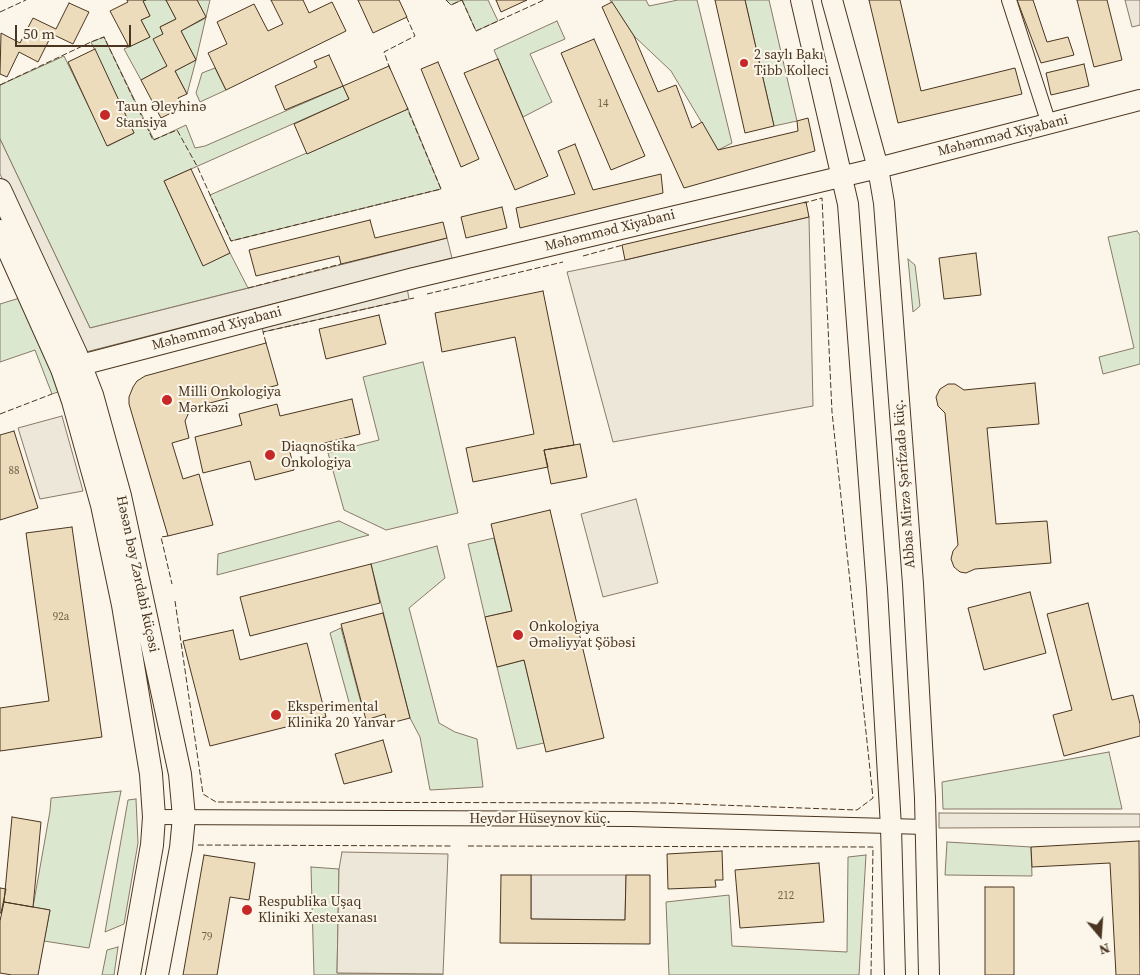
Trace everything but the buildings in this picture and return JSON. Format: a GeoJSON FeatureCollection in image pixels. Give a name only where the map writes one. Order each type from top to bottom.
{"type":"FeatureCollection","features":[{"type":"Feature","properties":{"kind":"main road"},"geometry":{"type":"LineString","coordinates":[[801,0],[848,204],[878,589],[891,827],[895,975]]}},
{"type":"Feature","properties":{"kind":"main road","name":"Abbas Mirzə Şərifzadə küç."},"geometry":{"type":"LineString","coordinates":[[832,0],[878,168],[884,203],[913,584],[926,827],[929,975]]}},
{"type":"Feature","properties":{"kind":"main road","name":"Məhəmməd Xiyabani"},"geometry":{"type":"LineString","coordinates":[[81,365],[414,278],[878,168],[1140,100]]}},
{"type":"Feature","properties":{"kind":"main road","name":"Həsən bəy Zərdabi küçəsi"},"geometry":{"type":"LineString","coordinates":[[0,190],[81,365],[92,395],[111,458],[126,522],[180,774],[184,817],[181,848],[157,975]]}},
{"type":"Feature","properties":{"kind":"main road","name":"Həsən bəy Zərdabi küçəsi"},"geometry":{"type":"LineString","coordinates":[[0,231],[62,369],[92,464],[114,557],[123,605],[151,774],[154,817],[152,845],[129,975]]}},
{"type":"Feature","properties":{"kind":"main road"},"geometry":{"type":"LineString","coordinates":[[152,845],[181,848]]}},
{"type":"Feature","properties":{"kind":"street"},"geometry":{"type":"LineString","coordinates":[[1009,0],[1049,124]]}},
{"type":"Feature","properties":{"kind":"street","name":"Heydər Hüseynov küç."},"geometry":{"type":"LineString","coordinates":[[154,817],[631,819],[926,827]]}},
{"type":"Feature","properties":{"kind":"green space"},"geometry":{"type":"Polygon","coordinates":[[[166,0],[176,19],[160,27],[163,34],[167,66],[141,80],[124,49],[150,37],[141,20],[150,16],[143,1],[166,0]]]}},
{"type":"Feature","properties":{"kind":"green space"},"geometry":{"type":"Polygon","coordinates":[[[197,0],[210,0],[206,18],[197,0]]]}},
{"type":"Feature","properties":{"kind":"green space"},"geometry":{"type":"Polygon","coordinates":[[[446,0],[462,0],[451,5],[446,0]]]}},
{"type":"Feature","properties":{"kind":"green space"},"geometry":{"type":"Polygon","coordinates":[[[462,0],[488,0],[498,21],[476,31],[462,0]]]}},
{"type":"Feature","properties":{"kind":"green space"},"geometry":{"type":"Polygon","coordinates":[[[610,0],[646,0],[649,6],[678,0],[697,0],[732,143],[718,150],[671,71],[634,36],[610,0]]]}},
{"type":"Feature","properties":{"kind":"green space"},"geometry":{"type":"Polygon","coordinates":[[[745,0],[769,0],[797,121],[774,126],[745,0]]]}},
{"type":"Feature","properties":{"kind":"green space"},"geometry":{"type":"Polygon","coordinates":[[[206,18],[196,60],[181,31],[206,18]]]}},
{"type":"Feature","properties":{"kind":"green space"},"geometry":{"type":"Polygon","coordinates":[[[557,21],[565,39],[530,54],[552,102],[523,117],[494,50],[557,21]]]}},
{"type":"Feature","properties":{"kind":"green space"},"geometry":{"type":"Polygon","coordinates":[[[104,37],[154,140],[186,125],[195,148],[205,146],[343,86],[349,99],[164,181],[203,265],[230,253],[248,288],[90,328],[0,139],[0,85],[64,56],[108,146],[134,133],[91,42],[104,37]]]}},
{"type":"Feature","properties":{"kind":"green space"},"geometry":{"type":"Polygon","coordinates":[[[196,60],[187,94],[175,71],[196,60]]]}},
{"type":"Feature","properties":{"kind":"green space"},"geometry":{"type":"Polygon","coordinates":[[[215,68],[226,90],[200,102],[196,93],[202,73],[215,68]]]}},
{"type":"Feature","properties":{"kind":"green space"},"geometry":{"type":"Polygon","coordinates":[[[408,109],[441,189],[231,241],[210,195],[408,109]]]}},
{"type":"Feature","properties":{"kind":"green space"},"geometry":{"type":"Polygon","coordinates":[[[1137,231],[1140,235],[1140,364],[1103,374],[1099,357],[1134,348],[1108,237],[1137,231]]]}},
{"type":"Feature","properties":{"kind":"green space"},"geometry":{"type":"Polygon","coordinates":[[[908,259],[915,265],[920,306],[913,312],[908,259]]]}},
{"type":"Feature","properties":{"kind":"green space"},"geometry":{"type":"Polygon","coordinates":[[[23,297],[61,391],[52,394],[35,350],[0,362],[0,304],[23,297]]]}},
{"type":"Feature","properties":{"kind":"green space"},"geometry":{"type":"Polygon","coordinates":[[[423,362],[458,513],[386,530],[344,510],[328,453],[379,440],[363,377],[423,362]]]}},
{"type":"Feature","properties":{"kind":"green space"},"geometry":{"type":"Polygon","coordinates":[[[339,521],[369,535],[217,575],[218,554],[339,521]]]}},
{"type":"Feature","properties":{"kind":"green space"},"geometry":{"type":"Polygon","coordinates":[[[494,538],[512,611],[485,617],[468,544],[494,538]]]}},
{"type":"Feature","properties":{"kind":"green space"},"geometry":{"type":"Polygon","coordinates":[[[437,546],[445,578],[409,608],[439,723],[455,732],[477,739],[483,787],[430,790],[420,737],[410,718],[371,564],[437,546]]]}},
{"type":"Feature","properties":{"kind":"green space"},"geometry":{"type":"Polygon","coordinates":[[[341,628],[363,710],[352,713],[330,633],[341,628]]]}},
{"type":"Feature","properties":{"kind":"green space"},"geometry":{"type":"Polygon","coordinates":[[[524,660],[544,743],[517,749],[497,667],[524,660]]]}},
{"type":"Feature","properties":{"kind":"green space"},"geometry":{"type":"Polygon","coordinates":[[[1109,752],[1122,809],[943,809],[942,782],[1109,752]]]}},
{"type":"Feature","properties":{"kind":"green space"},"geometry":{"type":"Polygon","coordinates":[[[121,791],[89,948],[44,941],[50,910],[33,907],[51,798],[121,791]]]}},
{"type":"Feature","properties":{"kind":"green space"},"geometry":{"type":"Polygon","coordinates":[[[136,799],[138,843],[124,924],[105,932],[128,800],[136,799]]]}},
{"type":"Feature","properties":{"kind":"green space"},"geometry":{"type":"Polygon","coordinates":[[[947,842],[1031,847],[1032,876],[945,875],[947,842]]]}},
{"type":"Feature","properties":{"kind":"green space"},"geometry":{"type":"Polygon","coordinates":[[[866,855],[859,975],[669,975],[666,902],[729,895],[732,946],[847,952],[848,857],[866,855]]]}},
{"type":"Feature","properties":{"kind":"green space"},"geometry":{"type":"Polygon","coordinates":[[[311,867],[339,869],[337,973],[443,975],[314,975],[311,867]]]}},
{"type":"Feature","properties":{"kind":"green space"},"geometry":{"type":"Polygon","coordinates":[[[118,947],[114,975],[102,975],[107,950],[118,947]]]}},
{"type":"Feature","properties":{"kind":"shaded area"},"geometry":{"type":"Polygon","coordinates":[[[1125,0],[1140,0],[1140,25],[1132,27],[1125,0]]]}},
{"type":"Feature","properties":{"kind":"shaded area"},"geometry":{"type":"Polygon","coordinates":[[[0,139],[90,328],[447,238],[452,258],[82,353],[0,174],[0,139]]]}},
{"type":"Feature","properties":{"kind":"shaded area"},"geometry":{"type":"Polygon","coordinates":[[[809,217],[813,406],[613,442],[567,272],[809,217]]]}},
{"type":"Feature","properties":{"kind":"shaded area"},"geometry":{"type":"Polygon","coordinates":[[[407,287],[409,299],[263,332],[261,322],[407,287]]]}},
{"type":"Feature","properties":{"kind":"shaded area"},"geometry":{"type":"Polygon","coordinates":[[[62,416],[83,491],[40,499],[18,428],[62,416]]]}},
{"type":"Feature","properties":{"kind":"shaded area"},"geometry":{"type":"Polygon","coordinates":[[[636,499],[658,583],[603,597],[581,514],[636,499]]]}},
{"type":"Feature","properties":{"kind":"shaded area"},"geometry":{"type":"Polygon","coordinates":[[[939,813],[1140,814],[1140,827],[939,828],[939,813]]]}},
{"type":"Feature","properties":{"kind":"shaded area"},"geometry":{"type":"Polygon","coordinates":[[[342,852],[448,854],[443,974],[337,973],[339,869],[342,852]]]}},
{"type":"Feature","properties":{"kind":"shaded area"},"geometry":{"type":"Polygon","coordinates":[[[531,875],[626,875],[625,920],[531,919],[531,875]]]}},
{"type":"Feature","properties":{"kind":"fence"},"geometry":{"type":"LineString","coordinates":[[0,12],[26,0]]}},
{"type":"Feature","properties":{"kind":"fence"},"geometry":{"type":"LineString","coordinates":[[446,0],[451,5],[462,0]]}},
{"type":"Feature","properties":{"kind":"fence"},"geometry":{"type":"LineString","coordinates":[[462,0],[476,31],[544,0]]}},
{"type":"Feature","properties":{"kind":"fence"},"geometry":{"type":"LineString","coordinates":[[390,69],[384,52],[415,36],[406,16]]}},
{"type":"Feature","properties":{"kind":"fence"},"geometry":{"type":"LineString","coordinates":[[0,85],[104,37],[153,140],[177,130],[197,166],[231,241],[441,189],[407,108]]}},
{"type":"Feature","properties":{"kind":"fence"},"geometry":{"type":"LineString","coordinates":[[175,601],[203,794],[216,802],[664,803],[857,810],[873,798],[832,412],[822,198],[804,203]]}},
{"type":"Feature","properties":{"kind":"fence"},"geometry":{"type":"LineString","coordinates":[[583,256],[623,245]]}},
{"type":"Feature","properties":{"kind":"fence"},"geometry":{"type":"LineString","coordinates":[[427,294],[563,262]]}},
{"type":"Feature","properties":{"kind":"fence"},"geometry":{"type":"LineString","coordinates":[[248,288],[341,264]]}},
{"type":"Feature","properties":{"kind":"fence"},"geometry":{"type":"LineString","coordinates":[[266,343],[263,332],[414,298]]}},
{"type":"Feature","properties":{"kind":"fence"},"geometry":{"type":"LineString","coordinates":[[0,414],[52,394]]}},
{"type":"Feature","properties":{"kind":"fence"},"geometry":{"type":"LineString","coordinates":[[168,536],[161,537],[172,584]]}},
{"type":"Feature","properties":{"kind":"fence"},"geometry":{"type":"LineString","coordinates":[[198,845],[452,846]]}},
{"type":"Feature","properties":{"kind":"fence"},"geometry":{"type":"LineString","coordinates":[[468,846],[873,847],[871,975]]}},
{"type":"Feature","properties":{"kind":"place","name":"2 saylı Bakı Tibb Kolleci"},"geometry":{"type":"Point","coordinates":[744,63]}},
{"type":"Feature","properties":{"kind":"place","name":"Taun Əleyhinə Stansiya"},"geometry":{"type":"Point","coordinates":[105,115]}},
{"type":"Feature","properties":{"kind":"place","name":"Milli Onkologiya Mərkəzi"},"geometry":{"type":"Point","coordinates":[167,400]}},
{"type":"Feature","properties":{"kind":"place","name":"Diaqnostika Onkologiya"},"geometry":{"type":"Point","coordinates":[270,455]}},
{"type":"Feature","properties":{"kind":"place","name":"Onkologiya Əməliyyat Şöbəsi"},"geometry":{"type":"Point","coordinates":[518,635]}},
{"type":"Feature","properties":{"kind":"place","name":"Eksperimental Klinika 20 Yanvar"},"geometry":{"type":"Point","coordinates":[276,715]}},
{"type":"Feature","properties":{"kind":"place","name":"Respublika Uşaq Kliniki Xestexanası"},"geometry":{"type":"Point","coordinates":[247,910]}}]}
